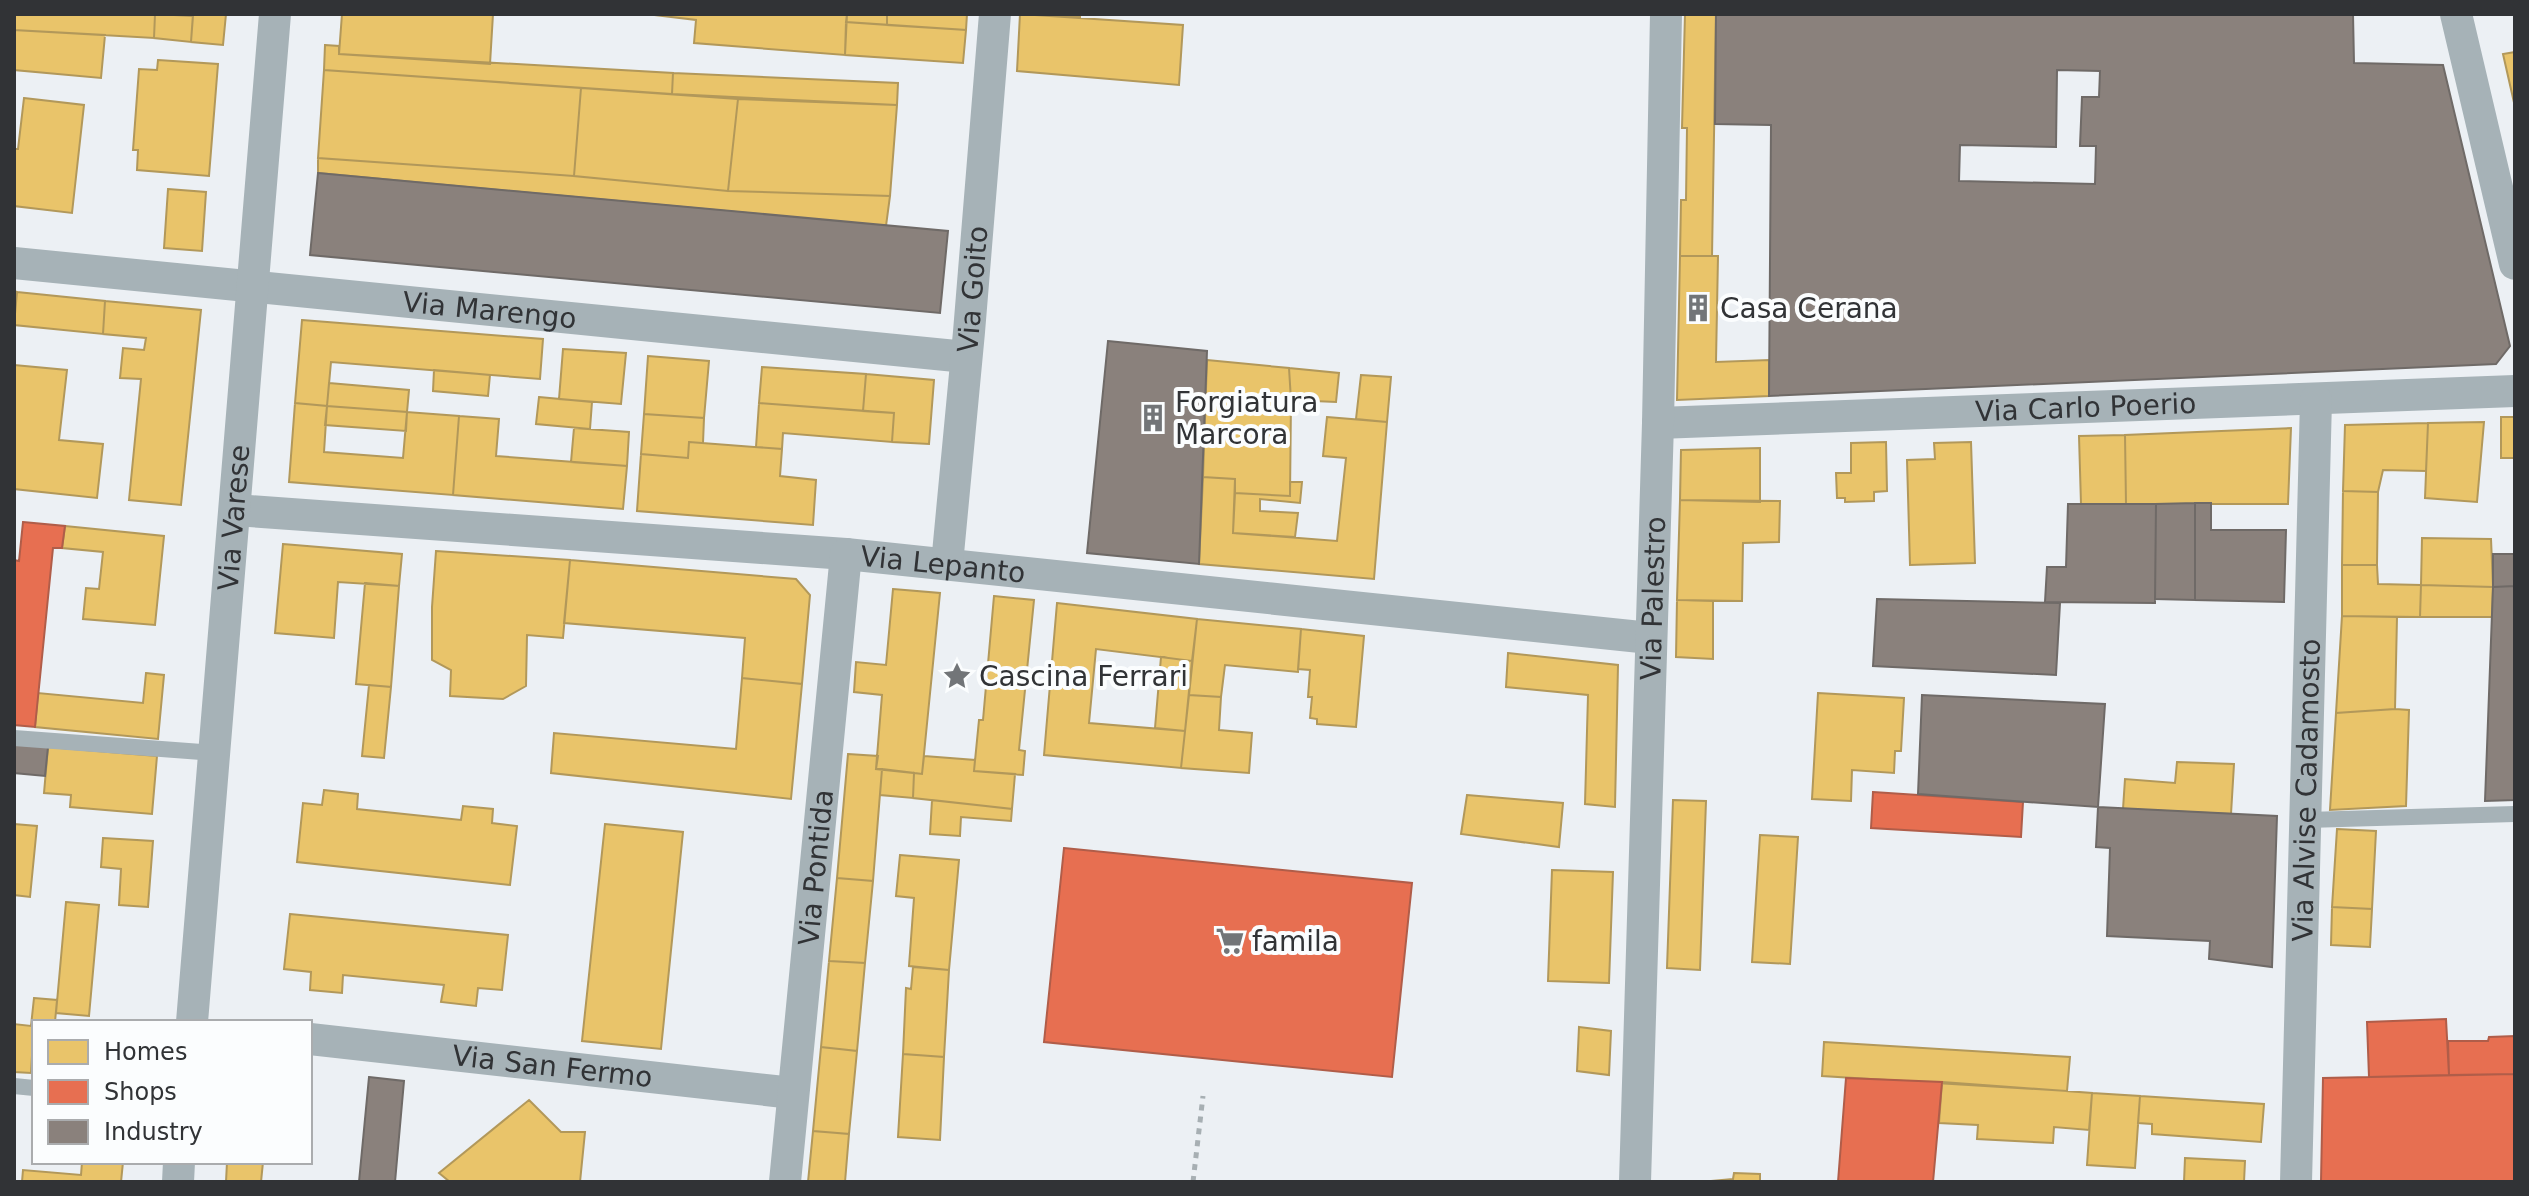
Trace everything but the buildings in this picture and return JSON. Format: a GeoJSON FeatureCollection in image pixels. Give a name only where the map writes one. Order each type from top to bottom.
{"type":"FeatureCollection","features":[{"type":"Feature","properties":{"kind":"street","name":"Via Varese"},"geometry":{"type":"LineString","coordinates":[[192,1020],[275,14]]}},
{"type":"Feature","properties":{"kind":"street","name":"Via Goito"},"geometry":{"type":"LineString","coordinates":[[947,564],[995,14]]}},
{"type":"Feature","properties":{"kind":"street","name":"Via Palestro"},"geometry":{"type":"LineString","coordinates":[[1635,1182],[1658,423],[1666,14]]}},
{"type":"Feature","properties":{"kind":"street"},"geometry":{"type":"LineString","coordinates":[[2456,14],[2515,264]]}},
{"type":"Feature","properties":{"kind":"street","name":"Via Marengo"},"geometry":{"type":"LineString","coordinates":[[14,263],[966,357]]}},
{"type":"Feature","properties":{"kind":"street","name":"Via Carlo Poerio"},"geometry":{"type":"LineString","coordinates":[[1658,423],[2515,391]]}},
{"type":"Feature","properties":{"kind":"street","name":"Via Alvise Cadamosto"},"geometry":{"type":"LineString","coordinates":[[2296,1182],[2316,400]]}},
{"type":"Feature","properties":{"kind":"street","name":"Via Lepanto"},"geometry":{"type":"LineString","coordinates":[[235,510],[846,554],[1650,638]]}},
{"type":"Feature","properties":{"kind":"street","name":"Via Pontida"},"geometry":{"type":"LineString","coordinates":[[785,1182],[846,554]]}},
{"type":"Feature","properties":{"kind":"street","name":"Via San Fermo"},"geometry":{"type":"LineString","coordinates":[[312,1039],[793,1093]]}},
{"type":"Feature","properties":{"kind":"lane"},"geometry":{"type":"LineString","coordinates":[[14,738],[215,753]]}},
{"type":"Feature","properties":{"kind":"lane"},"geometry":{"type":"LineString","coordinates":[[2307,820],[2515,814]]}},
{"type":"Feature","properties":{"kind":"path"},"geometry":{"type":"LineString","coordinates":[[1193,1182],[1203,1096]]}},
{"type":"Feature","properties":{"kind":"place","name":"Casa Cerana"},"geometry":{"type":"Point","coordinates":[1698,308]}},
{"type":"Feature","properties":{"kind":"place","name":"Forgiatura Marcora"},"geometry":{"type":"Point","coordinates":[1153,418]}},
{"type":"Feature","properties":{"kind":"place","name":"Cascina Ferrari"},"geometry":{"type":"Point","coordinates":[957,676]}},
{"type":"Feature","properties":{"kind":"place","name":"famila"},"geometry":{"type":"Point","coordinates":[1230,941]}}]}
